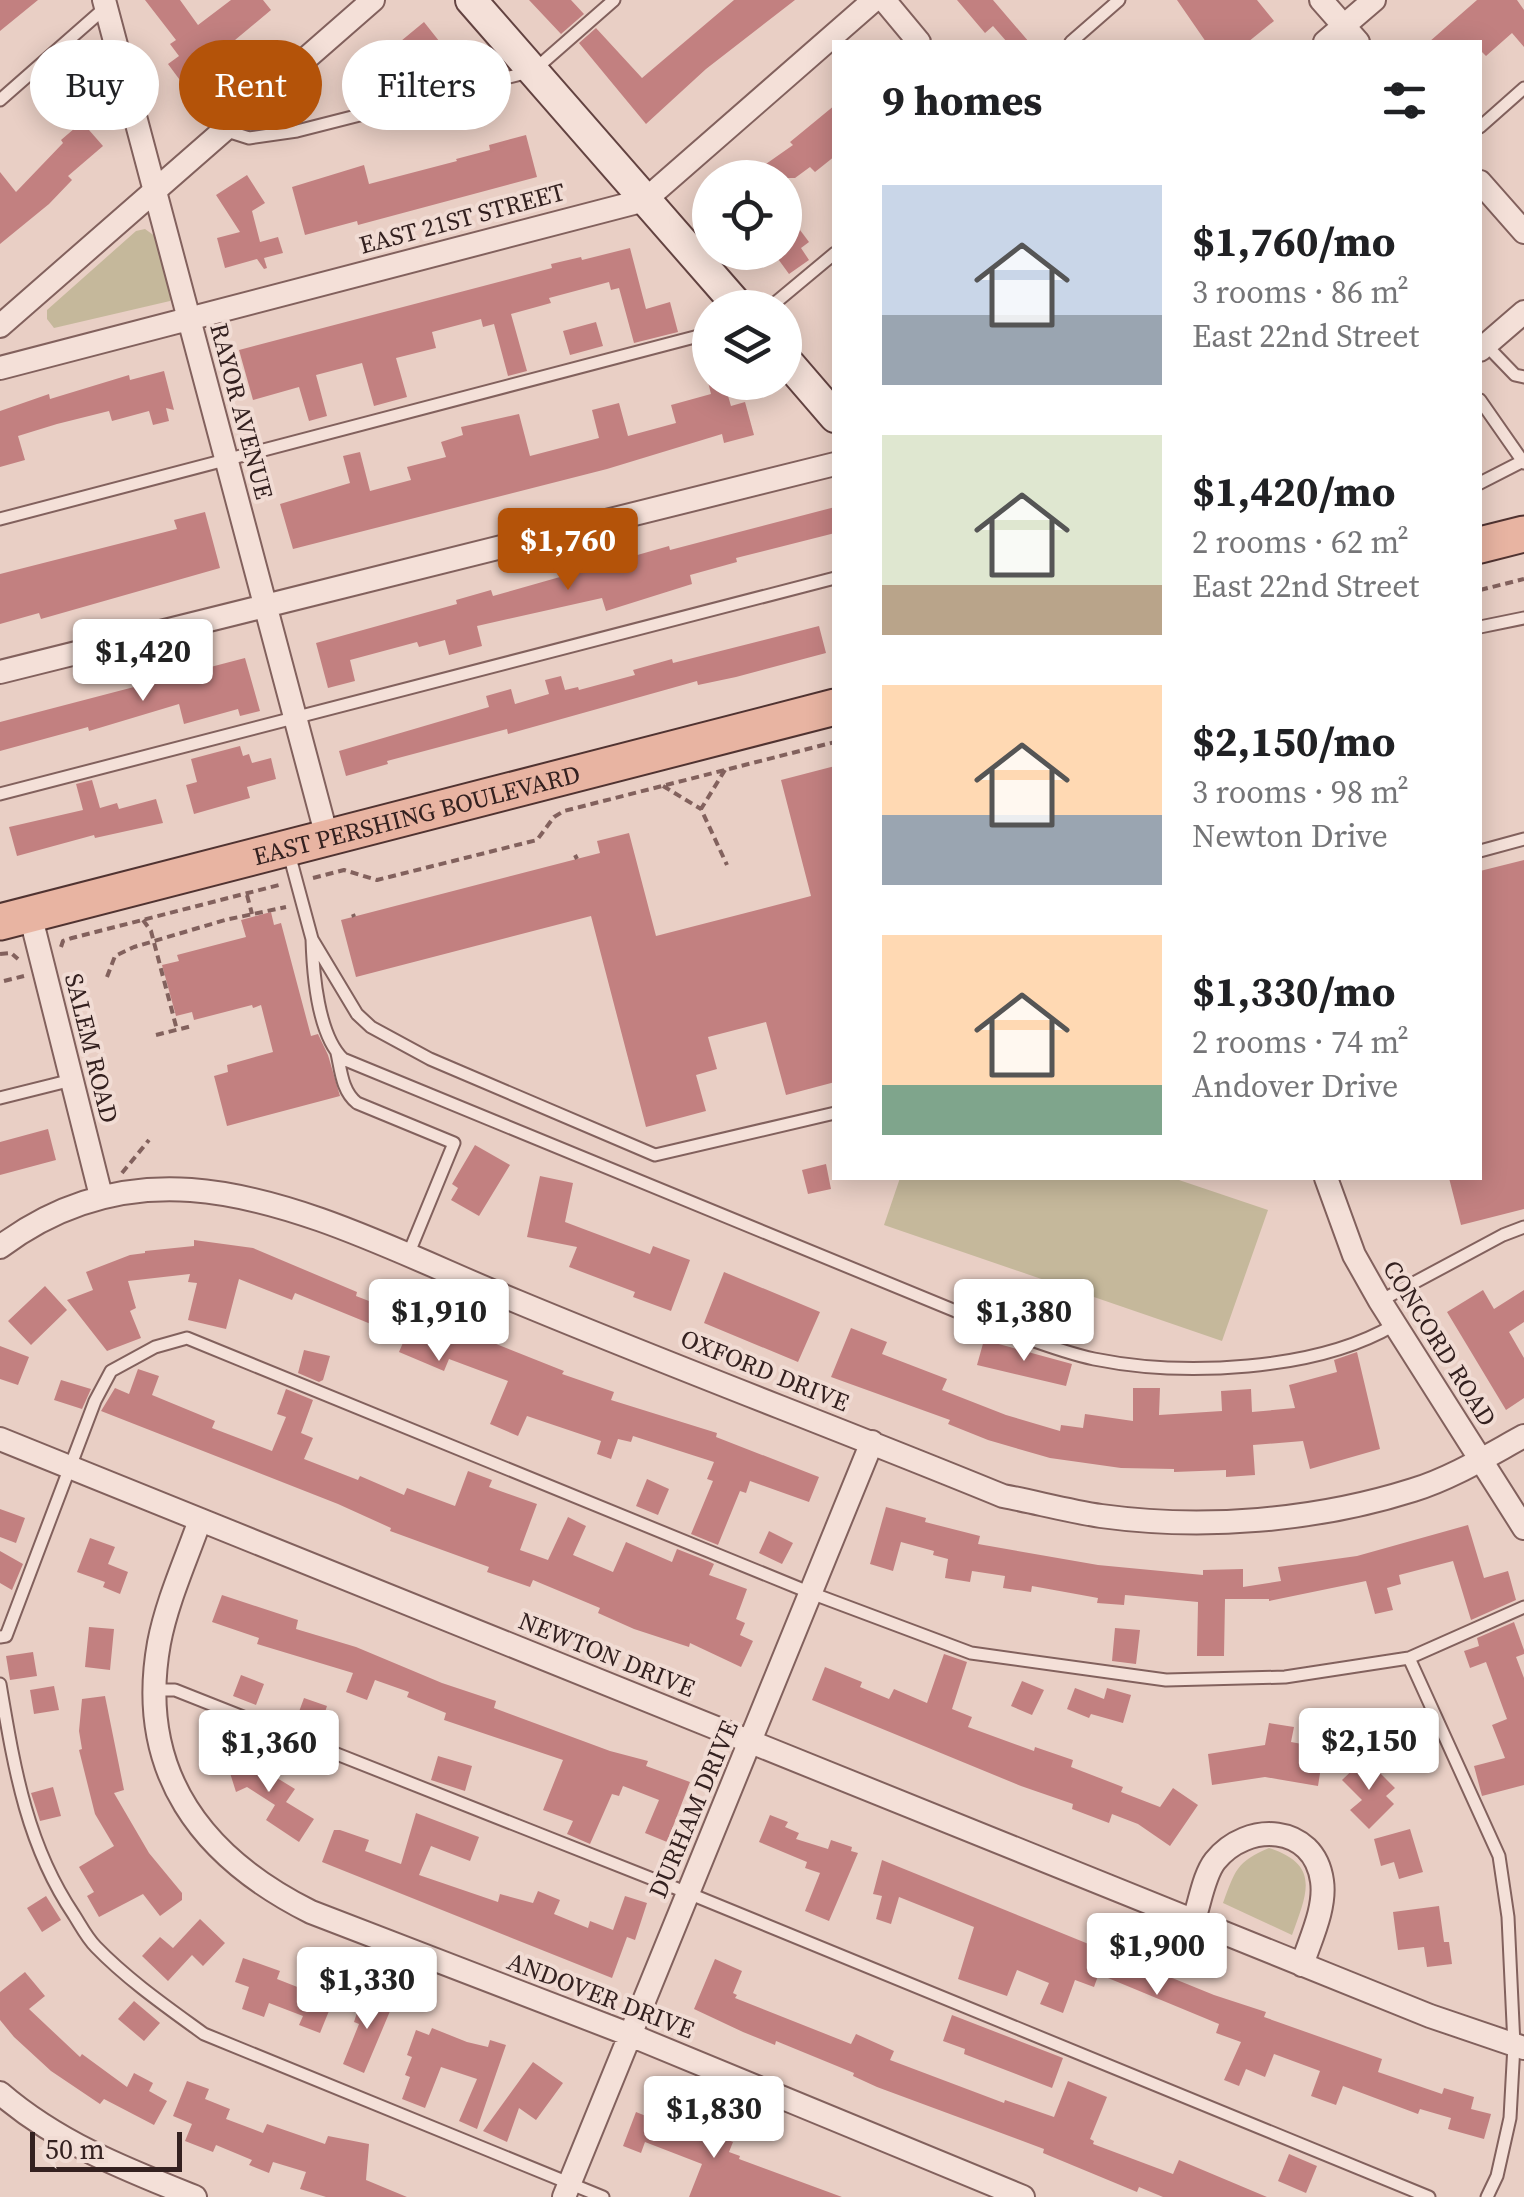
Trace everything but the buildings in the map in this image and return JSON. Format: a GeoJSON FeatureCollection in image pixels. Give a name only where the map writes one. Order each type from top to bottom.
{"type":"FeatureCollection","features":[{"type":"Feature","properties":{"kind":"main road"},"geometry":{"type":"LineString","coordinates":[[471,0],[724,290]]}},
{"type":"Feature","properties":{"kind":"main road"},"geometry":{"type":"LineString","coordinates":[[802,379],[832,413]]}},
{"type":"Feature","properties":{"kind":"main road"},"geometry":{"type":"LineString","coordinates":[[1482,544],[1524,534]]}},
{"type":"Feature","properties":{"kind":"main road","name":"EAST PERSHING BOULEVARD"},"geometry":{"type":"LineString","coordinates":[[15,918],[832,708]]}},
{"type":"Feature","properties":{"kind":"street"},"geometry":{"type":"LineString","coordinates":[[322,44],[373,0]]}},
{"type":"Feature","properties":{"kind":"street","name":"EAST 21ST STREET"},"geometry":{"type":"LineString","coordinates":[[0,368],[645,200],[874,0]]}},
{"type":"Feature","properties":{"kind":"street"},"geometry":{"type":"LineString","coordinates":[[884,0],[917,40]]}},
{"type":"Feature","properties":{"kind":"street"},"geometry":{"type":"LineString","coordinates":[[1321,0],[1351,34],[1374,0]]}},
{"type":"Feature","properties":{"kind":"street","name":"RAYOR AVENUE"},"geometry":{"type":"LineString","coordinates":[[108,2],[327,837]]}},
{"type":"Feature","properties":{"kind":"street"},"geometry":{"type":"LineString","coordinates":[[0,326],[224,130]]}},
{"type":"Feature","properties":{"kind":"street"},"geometry":{"type":"LineString","coordinates":[[1482,184],[1524,232]]}},
{"type":"Feature","properties":{"kind":"street"},"geometry":{"type":"LineString","coordinates":[[1483,348],[1524,312]]}},
{"type":"Feature","properties":{"kind":"street"},"geometry":{"type":"LineString","coordinates":[[0,672],[832,465]]}},
{"type":"Feature","properties":{"kind":"street","name":"SALEM ROAD"},"geometry":{"type":"LineString","coordinates":[[15,918],[72,1080],[101,1196]]}},
{"type":"Feature","properties":{"kind":"street","name":"CONCORD ROAD"},"geometry":{"type":"LineString","coordinates":[[1327,1180],[1354,1255],[1380,1301],[1524,1528]]}},
{"type":"Feature","properties":{"kind":"street","name":"OXFORD DRIVE"},"geometry":{"type":"LineString","coordinates":[[0,1247],[27,1227],[101,1196],[188,1190],[263,1201],[1003,1496],[1101,1516],[1178,1522],[1270,1518],[1352,1506],[1416,1489],[1524,1436]]}},
{"type":"Feature","properties":{"kind":"street","name":"NEWTON DRIVE"},"geometry":{"type":"LineString","coordinates":[[0,1439],[1302,1965],[1430,2016],[1519,2046]]}},
{"type":"Feature","properties":{"kind":"street","name":"DURHAM DRIVE"},"geometry":{"type":"LineString","coordinates":[[567,2190],[872,1442]]}},
{"type":"Feature","properties":{"kind":"street","name":"ANDOVER DRIVE"},"geometry":{"type":"LineString","coordinates":[[200,1520],[159,1641],[154,1690],[168,1770],[186,1806],[236,1867],[271,1892],[311,1912],[628,2034],[1023,2197]]}},
{"type":"Feature","properties":{"kind":"street"},"geometry":{"type":"LineString","coordinates":[[1194,1919],[1213,1863],[1238,1840],[1269,1832],[1294,1838],[1314,1857],[1322,1882],[1320,1909],[1302,1965]]}},
{"type":"Feature","properties":{"kind":"street"},"geometry":{"type":"LineString","coordinates":[[0,2093],[41,2126],[94,2156],[195,2197]]}},
{"type":"Feature","properties":{"kind":"lane"},"geometry":{"type":"LineString","coordinates":[[322,124],[533,71],[614,0]]}},
{"type":"Feature","properties":{"kind":"lane"},"geometry":{"type":"LineString","coordinates":[[1073,40],[1120,0]]}},
{"type":"Feature","properties":{"kind":"lane"},"geometry":{"type":"LineString","coordinates":[[0,100],[108,2]]}},
{"type":"Feature","properties":{"kind":"lane"},"geometry":{"type":"LineString","coordinates":[[1482,125],[1524,88]]}},
{"type":"Feature","properties":{"kind":"lane"},"geometry":{"type":"LineString","coordinates":[[224,130],[249,138],[300,130]]}},
{"type":"Feature","properties":{"kind":"lane"},"geometry":{"type":"LineString","coordinates":[[790,290],[832,255]]}},
{"type":"Feature","properties":{"kind":"lane"},"geometry":{"type":"LineString","coordinates":[[0,519],[692,338]]}},
{"type":"Feature","properties":{"kind":"lane"},"geometry":{"type":"LineString","coordinates":[[1483,348],[1524,377]]}},
{"type":"Feature","properties":{"kind":"lane"},"geometry":{"type":"LineString","coordinates":[[1482,403],[1523,462],[1482,483]]}},
{"type":"Feature","properties":{"kind":"lane"},"geometry":{"type":"LineString","coordinates":[[0,794],[832,579]]}},
{"type":"Feature","properties":{"kind":"lane"},"geometry":{"type":"LineString","coordinates":[[1482,627],[1524,618]]}},
{"type":"Feature","properties":{"kind":"lane"},"geometry":{"type":"LineString","coordinates":[[1482,850],[1524,839]]}},
{"type":"Feature","properties":{"kind":"lane"},"geometry":{"type":"LineString","coordinates":[[287,847],[312,939],[313,975],[349,1096],[454,1144],[408,1256]]}},
{"type":"Feature","properties":{"kind":"lane"},"geometry":{"type":"LineString","coordinates":[[312,939],[357,1014],[371,1027],[430,1058],[655,1155],[832,1114]]}},
{"type":"Feature","properties":{"kind":"lane"},"geometry":{"type":"LineString","coordinates":[[337,1053],[360,1068],[974,1319],[1092,1359],[1182,1369],[1275,1364],[1373,1338],[1394,1325]]}},
{"type":"Feature","properties":{"kind":"lane"},"geometry":{"type":"LineString","coordinates":[[0,1098],[72,1080]]}},
{"type":"Feature","properties":{"kind":"lane"},"geometry":{"type":"LineString","coordinates":[[1380,1301],[1524,1227]]}},
{"type":"Feature","properties":{"kind":"lane"},"geometry":{"type":"LineString","coordinates":[[0,1637],[6,1636],[95,1402],[112,1371],[155,1346],[187,1338],[812,1593],[971,1653],[1166,1680],[1285,1677],[1409,1658],[1524,1607]]}},
{"type":"Feature","properties":{"kind":"lane"},"geometry":{"type":"LineString","coordinates":[[1409,1658],[1499,1856],[1508,1917],[1519,2046],[1510,2118],[1497,2176],[1488,2197]]}},
{"type":"Feature","properties":{"kind":"lane"},"geometry":{"type":"LineString","coordinates":[[0,1684],[18,1790],[36,1846],[58,1892],[94,1945],[156,1999],[204,2034],[567,2190],[604,2197]]}},
{"type":"Feature","properties":{"kind":"lane"},"geometry":{"type":"LineString","coordinates":[[154,1690],[175,1690],[688,1893],[1429,2197]]}},
{"type":"Feature","properties":{"kind":"path"},"geometry":{"type":"LineString","coordinates":[[1482,589],[1524,578]]}},
{"type":"Feature","properties":{"kind":"path"},"geometry":{"type":"LineString","coordinates":[[314,878],[344,870],[378,880],[538,840],[554,817],[564,811],[832,743]]}},
{"type":"Feature","properties":{"kind":"path"},"geometry":{"type":"LineString","coordinates":[[700,809],[726,770]]}},
{"type":"Feature","properties":{"kind":"path"},"geometry":{"type":"LineString","coordinates":[[664,786],[700,809],[727,865]]}},
{"type":"Feature","properties":{"kind":"path"},"geometry":{"type":"LineString","coordinates":[[62,950],[66,940],[285,883]]}},
{"type":"Feature","properties":{"kind":"path"},"geometry":{"type":"LineString","coordinates":[[247,894],[252,914]]}},
{"type":"Feature","properties":{"kind":"path"},"geometry":{"type":"LineString","coordinates":[[107,977],[109,966],[120,953],[286,907]]}},
{"type":"Feature","properties":{"kind":"path"},"geometry":{"type":"LineString","coordinates":[[143,920],[154,942],[177,1030]]}},
{"type":"Feature","properties":{"kind":"path"},"geometry":{"type":"LineString","coordinates":[[0,954],[12,953],[23,959]]}},
{"type":"Feature","properties":{"kind":"path"},"geometry":{"type":"LineString","coordinates":[[4,981],[24,976]]}},
{"type":"Feature","properties":{"kind":"path"},"geometry":{"type":"LineString","coordinates":[[156,1035],[192,1026]]}},
{"type":"Feature","properties":{"kind":"path"},"geometry":{"type":"LineString","coordinates":[[122,1173],[149,1140]]}},
{"type":"Feature","properties":{"kind":"shaded area"},"geometry":{"type":"Polygon","coordinates":[[[145,229],[159,239],[173,295],[170,301],[54,328],[47,319],[47,310],[136,231],[145,229]]]}},
{"type":"Feature","properties":{"kind":"shaded area"},"geometry":{"type":"Polygon","coordinates":[[[899,1180],[1179,1180],[1268,1210],[1222,1341],[884,1225],[899,1180]]]}},
{"type":"Feature","properties":{"kind":"shaded area"},"geometry":{"type":"Polygon","coordinates":[[[1269,1848],[1297,1863],[1306,1882],[1292,1935],[1223,1903],[1238,1869],[1269,1848]]]}}]}
